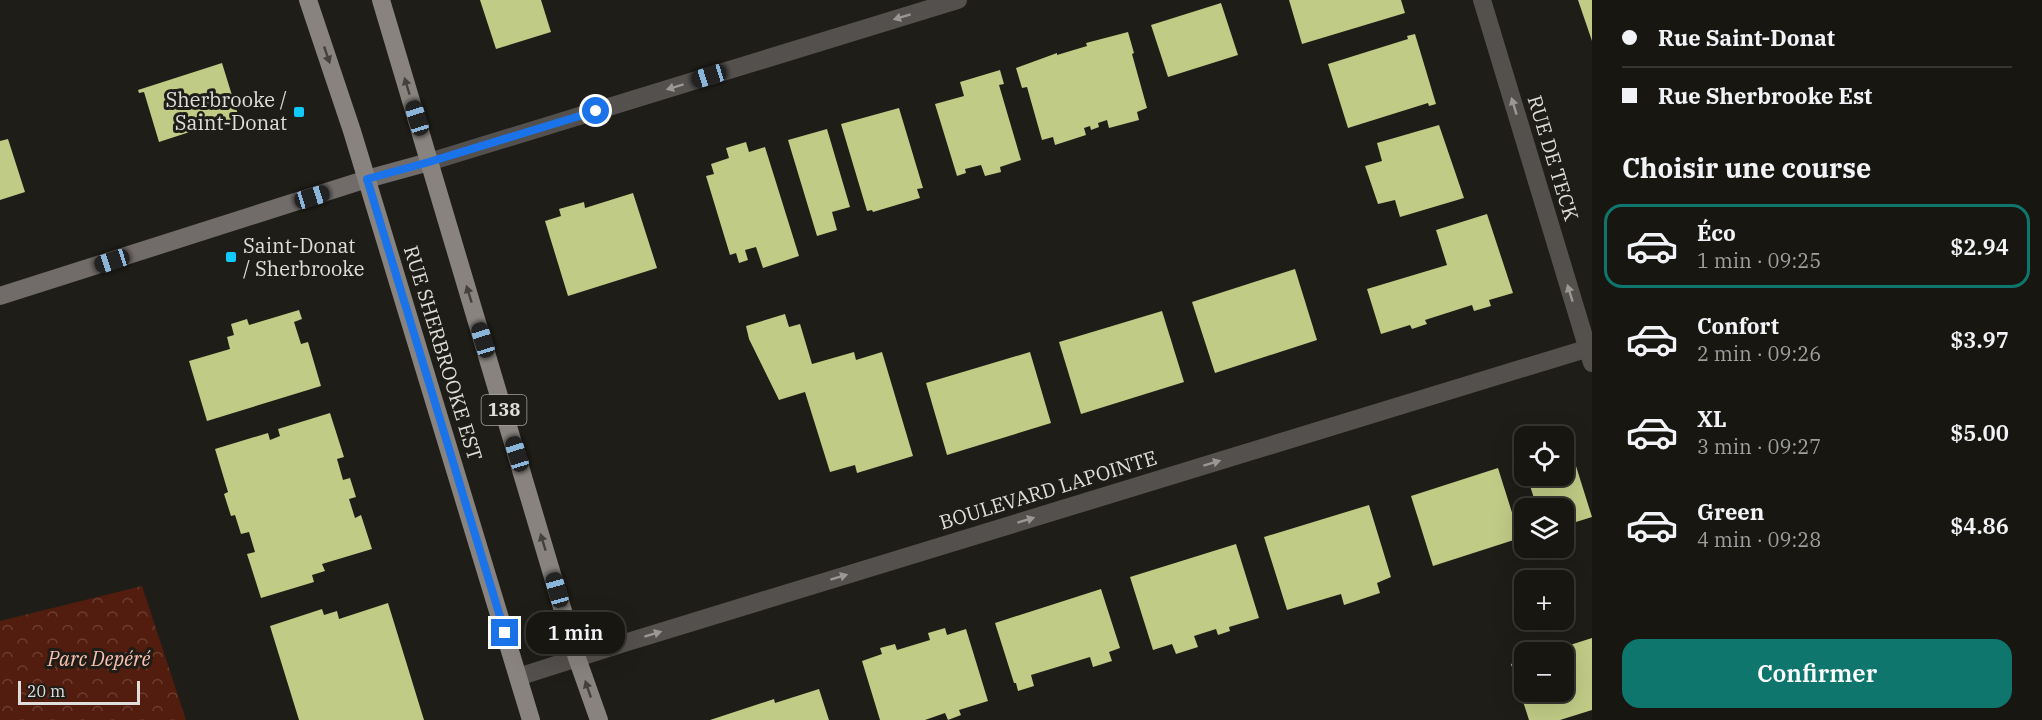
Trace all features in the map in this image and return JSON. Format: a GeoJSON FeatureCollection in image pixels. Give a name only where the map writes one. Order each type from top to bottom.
{"type":"FeatureCollection","features":[{"type":"Feature","properties":{"kind":"main road","name":"RUE SHERBROOKE EST"},"geometry":{"type":"LineString","coordinates":[[308,0],[342,97],[531,720]]}},
{"type":"Feature","properties":{"kind":"main road","name":"RUE SHERBROOKE EST"},"geometry":{"type":"LineString","coordinates":[[381,0],[577,658],[599,720]]}},
{"type":"Feature","properties":{"kind":"street"},"geometry":{"type":"LineString","coordinates":[[0,296],[367,179],[958,0]]}},
{"type":"Feature","properties":{"kind":"street","name":"RUE DE TECK"},"geometry":{"type":"LineString","coordinates":[[1482,0],[1590,353]]}},
{"type":"Feature","properties":{"kind":"street","name":"BOULEVARD LAPOINTE"},"geometry":{"type":"LineString","coordinates":[[518,677],[1590,353]]}},
{"type":"Feature","properties":{"kind":"green space","name":"Parc Depéré"},"geometry":{"type":"Polygon","coordinates":[[[142,586],[186,720],[0,720],[0,621],[142,586]]]}},
{"type":"Feature","properties":{"kind":"building"},"geometry":{"type":"Polygon","coordinates":[[[480,0],[541,0],[551,32],[496,49],[480,0]]]}},
{"type":"Feature","properties":{"kind":"building"},"geometry":{"type":"Polygon","coordinates":[[[1289,0],[1401,0],[1405,13],[1302,44],[1289,0]]]}},
{"type":"Feature","properties":{"kind":"building"},"geometry":{"type":"Polygon","coordinates":[[[1578,0],[1592,0],[1592,41],[1578,0]]]}},
{"type":"Feature","properties":{"kind":"building"},"geometry":{"type":"Polygon","coordinates":[[[1221,3],[1238,55],[1168,77],[1151,25],[1221,3]]]}},
{"type":"Feature","properties":{"kind":"building"},"geometry":{"type":"Polygon","coordinates":[[[1128,32],[1147,108],[1137,112],[1139,120],[1109,128],[1107,120],[1098,123],[1099,127],[1091,130],[1090,126],[1084,128],[1086,135],[1055,145],[1053,137],[1042,140],[1027,87],[1022,88],[1016,68],[1057,53],[1057,55],[1087,46],[1086,43],[1128,32]]]}},
{"type":"Feature","properties":{"kind":"building"},"geometry":{"type":"Polygon","coordinates":[[[1415,34],[1436,104],[1429,106],[1428,103],[1348,128],[1328,64],[1408,39],[1407,36],[1415,34]]]}},
{"type":"Feature","properties":{"kind":"building"},"geometry":{"type":"Polygon","coordinates":[[[222,63],[239,118],[221,124],[222,127],[207,131],[205,127],[159,142],[144,92],[139,93],[138,90],[222,63]]]}},
{"type":"Feature","properties":{"kind":"building"},"geometry":{"type":"Polygon","coordinates":[[[1000,70],[1004,84],[999,85],[1021,160],[1000,167],[1001,172],[985,176],[981,165],[965,169],[966,173],[957,176],[935,104],[964,96],[960,82],[1000,70]]]}},
{"type":"Feature","properties":{"kind":"building"},"geometry":{"type":"Polygon","coordinates":[[[899,108],[923,188],[917,189],[920,198],[873,212],[872,210],[867,211],[841,124],[899,108]]]}},
{"type":"Feature","properties":{"kind":"building"},"geometry":{"type":"Polygon","coordinates":[[[1439,125],[1464,198],[1400,217],[1395,200],[1378,204],[1365,166],[1382,161],[1377,143],[1439,125]]]}},
{"type":"Feature","properties":{"kind":"building"},"geometry":{"type":"Polygon","coordinates":[[[827,129],[850,207],[832,212],[837,230],[817,236],[788,140],[827,129]]]}},
{"type":"Feature","properties":{"kind":"building"},"geometry":{"type":"Polygon","coordinates":[[[8,139],[25,192],[0,200],[0,141],[8,139]]]}},
{"type":"Feature","properties":{"kind":"building"},"geometry":{"type":"Polygon","coordinates":[[[746,142],[749,152],[765,147],[799,256],[763,268],[756,247],[745,250],[748,260],[739,263],[736,253],[730,255],[706,176],[714,174],[711,164],[729,158],[726,148],[746,142]]]}},
{"type":"Feature","properties":{"kind":"building"},"geometry":{"type":"Polygon","coordinates":[[[633,193],[657,268],[568,296],[545,221],[561,216],[559,209],[584,202],[585,208],[633,193]]]}},
{"type":"Feature","properties":{"kind":"building"},"geometry":{"type":"Polygon","coordinates":[[[1487,214],[1513,293],[1489,300],[1491,306],[1474,311],[1472,305],[1425,320],[1427,324],[1412,329],[1410,325],[1381,334],[1367,289],[1447,265],[1436,230],[1487,214]]]}},
{"type":"Feature","properties":{"kind":"building"},"geometry":{"type":"Polygon","coordinates":[[[1295,269],[1317,340],[1215,373],[1192,302],[1295,269]]]}},
{"type":"Feature","properties":{"kind":"building"},"geometry":{"type":"Polygon","coordinates":[[[299,310],[302,319],[294,322],[301,344],[308,342],[321,386],[207,421],[189,361],[230,349],[227,337],[234,335],[231,324],[247,319],[249,325],[299,310]]]}},
{"type":"Feature","properties":{"kind":"building"},"geometry":{"type":"Polygon","coordinates":[[[1162,311],[1184,382],[1081,414],[1059,342],[1162,311]]]}},
{"type":"Feature","properties":{"kind":"building"},"geometry":{"type":"Polygon","coordinates":[[[785,314],[789,327],[800,324],[812,364],[854,352],[856,360],[882,352],[913,456],[857,473],[855,465],[830,472],[805,392],[779,400],[749,339],[746,326],[785,314]]]}},
{"type":"Feature","properties":{"kind":"building"},"geometry":{"type":"Polygon","coordinates":[[[1030,352],[1051,423],[947,455],[926,383],[1030,352]]]}},
{"type":"Feature","properties":{"kind":"building"},"geometry":{"type":"Polygon","coordinates":[[[330,413],[344,457],[337,459],[343,480],[350,478],[356,497],[349,499],[355,518],[361,515],[372,549],[322,564],[325,571],[312,575],[314,582],[261,598],[247,554],[255,552],[249,532],[241,534],[235,515],[231,516],[224,494],[228,492],[215,449],[268,433],[270,440],[280,436],[278,429],[330,413]]]}},
{"type":"Feature","properties":{"kind":"building"},"geometry":{"type":"Polygon","coordinates":[[[1574,460],[1592,517],[1574,523],[1574,498],[1534,498],[1530,486],[1574,486],[1574,460]]]}},
{"type":"Feature","properties":{"kind":"building"},"geometry":{"type":"Polygon","coordinates":[[[1498,468],[1514,519],[1514,540],[1433,566],[1411,496],[1498,468]]]}},
{"type":"Feature","properties":{"kind":"building"},"geometry":{"type":"Polygon","coordinates":[[[1369,505],[1391,577],[1377,583],[1380,593],[1344,605],[1341,594],[1287,610],[1264,537],[1369,505]]]}},
{"type":"Feature","properties":{"kind":"building"},"geometry":{"type":"Polygon","coordinates":[[[1236,544],[1259,618],[1229,627],[1230,631],[1218,635],[1216,629],[1194,636],[1198,647],[1176,654],[1172,644],[1153,650],[1130,577],[1236,544]]]}},
{"type":"Feature","properties":{"kind":"building"},"geometry":{"type":"Polygon","coordinates":[[[1101,589],[1120,648],[1109,652],[1112,661],[1093,667],[1090,657],[1031,675],[1034,686],[1018,691],[995,623],[1101,589]]]}},
{"type":"Feature","properties":{"kind":"building"},"geometry":{"type":"Polygon","coordinates":[[[388,603],[424,720],[299,720],[270,626],[322,609],[324,615],[337,611],[339,619],[388,603]]]}},
{"type":"Feature","properties":{"kind":"building"},"geometry":{"type":"Polygon","coordinates":[[[945,628],[947,635],[966,629],[988,701],[959,710],[961,715],[948,720],[945,713],[925,720],[880,720],[862,661],[882,654],[880,648],[895,644],[897,650],[930,640],[928,633],[945,628]]]}},
{"type":"Feature","properties":{"kind":"building"},"geometry":{"type":"Polygon","coordinates":[[[1592,638],[1592,710],[1560,720],[1529,720],[1523,702],[1574,702],[1574,644],[1592,638]]]}},
{"type":"Feature","properties":{"kind":"building"},"geometry":{"type":"Polygon","coordinates":[[[819,689],[829,720],[710,720],[774,699],[775,703],[819,689]]]}},
{"type":"Feature","properties":{"kind":"place","name":"Sherbrooke / Saint-Donat"},"geometry":{"type":"Point","coordinates":[299,112]}},
{"type":"Feature","properties":{"kind":"place","name":"Saint-Donat / Sherbrooke"},"geometry":{"type":"Point","coordinates":[231,257]}},
{"type":"Feature","properties":{"kind":"route"},"geometry":{"type":"LineString","coordinates":[[505,633],[367,179],[596,111]]}}]}
